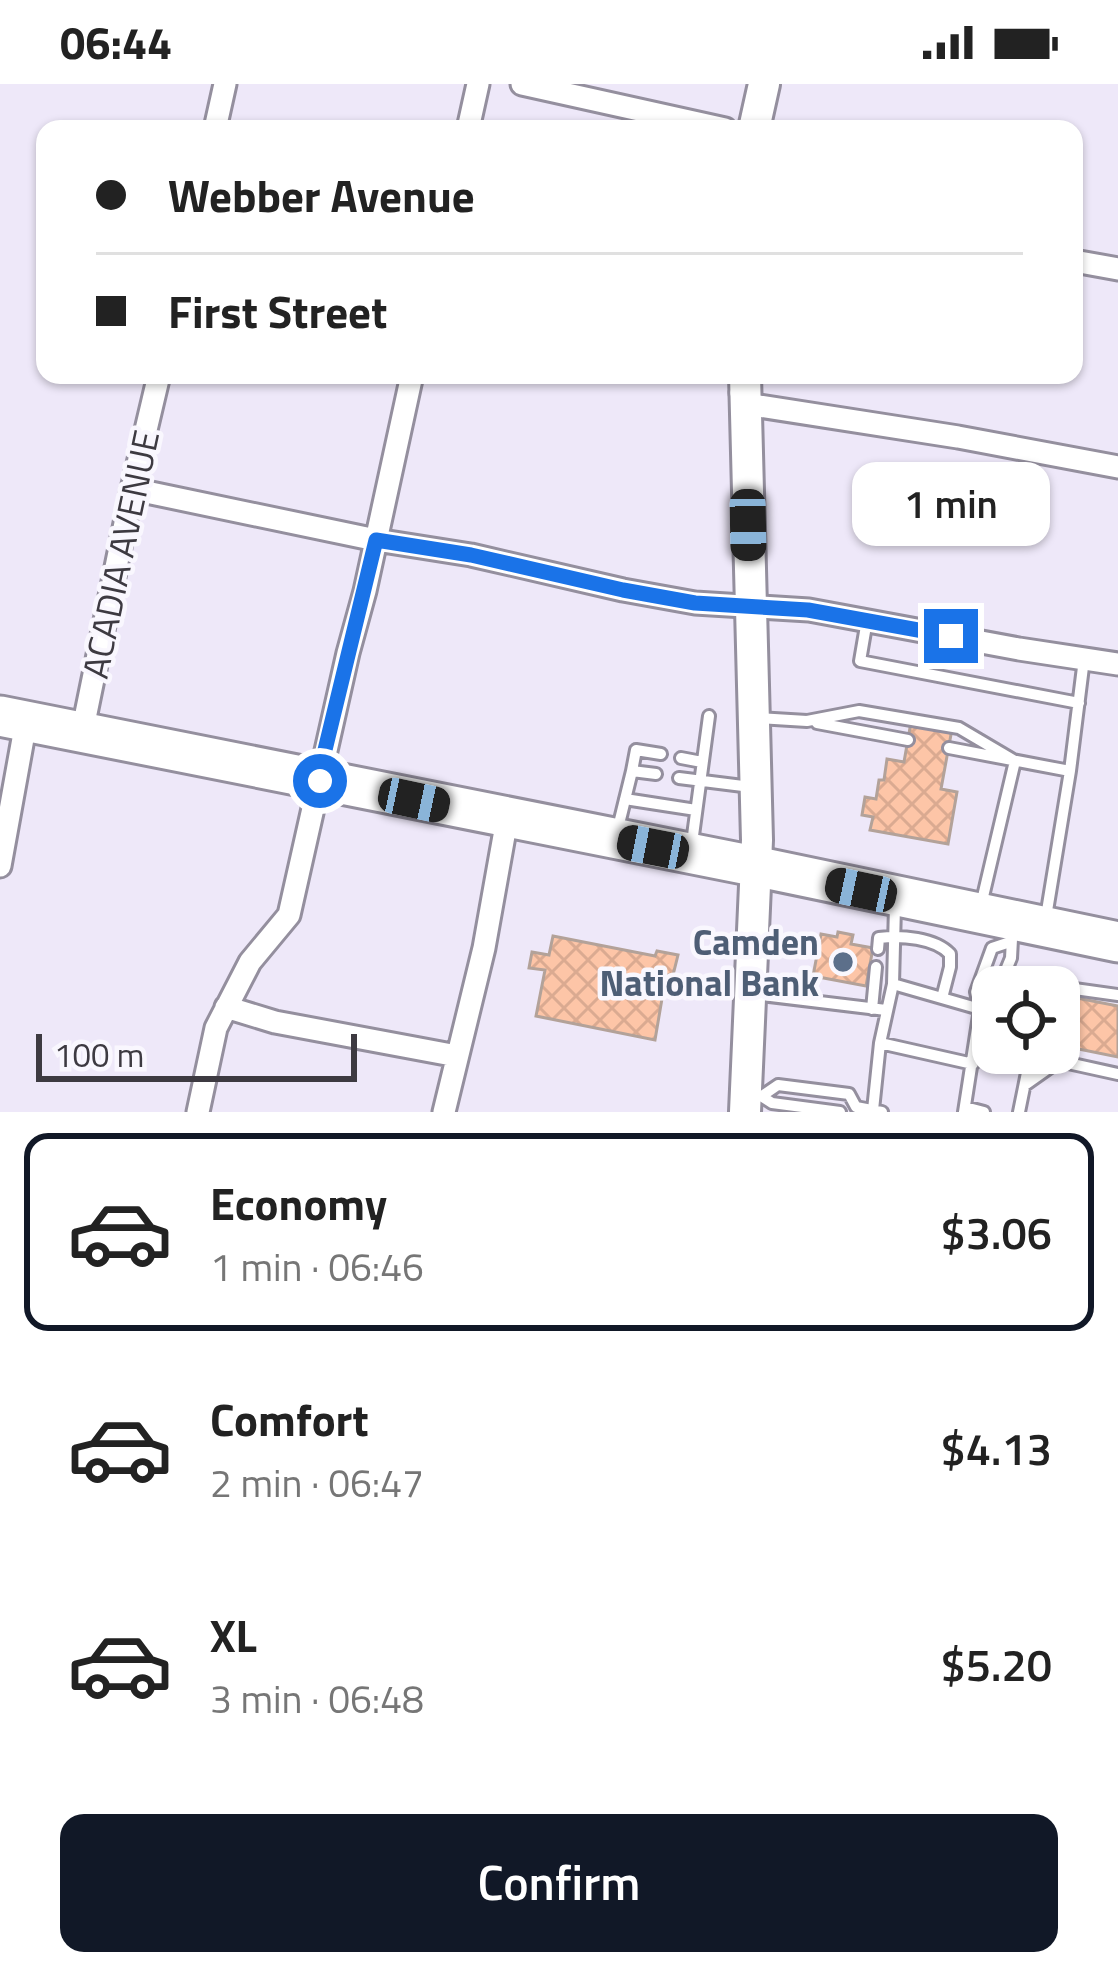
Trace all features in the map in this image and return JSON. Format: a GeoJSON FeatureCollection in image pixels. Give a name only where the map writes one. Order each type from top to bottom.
{"type":"FeatureCollection","features":[{"type":"Feature","properties":{"kind":"highway"},"geometry":{"type":"LineString","coordinates":[[13,719],[754,866],[979,914],[1025,930],[1118,942]]}},
{"type":"Feature","properties":{"kind":"street"},"geometry":{"type":"LineString","coordinates":[[217,120],[225,84]]}},
{"type":"Feature","properties":{"kind":"street"},"geometry":{"type":"LineString","coordinates":[[470,120],[478,84]]}},
{"type":"Feature","properties":{"kind":"street"},"geometry":{"type":"LineString","coordinates":[[522,84],[684,120]]}},
{"type":"Feature","properties":{"kind":"street"},"geometry":{"type":"LineString","coordinates":[[756,120],[764,84]]}},
{"type":"Feature","properties":{"kind":"street"},"geometry":{"type":"LineString","coordinates":[[1083,263],[1118,269]]}},
{"type":"Feature","properties":{"kind":"street","name":"ACADIA AVENUE"},"geometry":{"type":"LineString","coordinates":[[82,733],[157,384]]}},
{"type":"Feature","properties":{"kind":"street"},"geometry":{"type":"LineString","coordinates":[[198,1112],[216,1028],[226,1006],[250,962],[289,915],[410,384]]}},
{"type":"Feature","properties":{"kind":"street"},"geometry":{"type":"LineString","coordinates":[[751,1101],[749,994],[757,840],[746,389],[958,437],[1118,466]]}},
{"type":"Feature","properties":{"kind":"street"},"geometry":{"type":"LineString","coordinates":[[132,488],[659,597],[808,610],[1118,664]]}},
{"type":"Feature","properties":{"kind":"street"},"geometry":{"type":"LineString","coordinates":[[0,866],[13,719]]}},
{"type":"Feature","properties":{"kind":"street"},"geometry":{"type":"LineString","coordinates":[[444,1112],[484,948],[507,819]]}},
{"type":"Feature","properties":{"kind":"street"},"geometry":{"type":"LineString","coordinates":[[226,1006],[275,1022],[457,1056]]}},
{"type":"Feature","properties":{"kind":"lane"},"geometry":{"type":"LineString","coordinates":[[867,620],[860,661],[1078,703]]}},
{"type":"Feature","properties":{"kind":"lane"},"geometry":{"type":"LineString","coordinates":[[1008,966],[1025,930],[1070,771],[1084,659]]}},
{"type":"Feature","properties":{"kind":"lane"},"geometry":{"type":"LineString","coordinates":[[807,721],[860,711],[959,728],[1015,760]]}},
{"type":"Feature","properties":{"kind":"lane"},"geometry":{"type":"LineString","coordinates":[[691,854],[710,716]]}},
{"type":"Feature","properties":{"kind":"lane"},"geometry":{"type":"LineString","coordinates":[[753,718],[807,721],[908,740]]}},
{"type":"Feature","properties":{"kind":"lane"},"geometry":{"type":"LineString","coordinates":[[949,748],[1070,771]]}},
{"type":"Feature","properties":{"kind":"lane"},"geometry":{"type":"LineString","coordinates":[[615,839],[636,750],[661,754]]}},
{"type":"Feature","properties":{"kind":"lane"},"geometry":{"type":"LineString","coordinates":[[682,758],[702,762]]}},
{"type":"Feature","properties":{"kind":"lane"},"geometry":{"type":"LineString","coordinates":[[979,914],[1015,760]]}},
{"type":"Feature","properties":{"kind":"lane"},"geometry":{"type":"LineString","coordinates":[[632,771],[656,774]]}},
{"type":"Feature","properties":{"kind":"lane"},"geometry":{"type":"LineString","coordinates":[[679,778],[754,788]]}},
{"type":"Feature","properties":{"kind":"lane"},"geometry":{"type":"LineString","coordinates":[[625,799],[696,810]]}},
{"type":"Feature","properties":{"kind":"lane"},"geometry":{"type":"LineString","coordinates":[[751,1101],[878,1111],[880,1043],[893,984],[896,897]]}},
{"type":"Feature","properties":{"kind":"lane"},"geometry":{"type":"LineString","coordinates":[[985,966],[992,948],[1025,930]]}},
{"type":"Feature","properties":{"kind":"lane"},"geometry":{"type":"LineString","coordinates":[[878,950],[879,938],[894,936],[941,945],[950,954],[942,998]]}},
{"type":"Feature","properties":{"kind":"lane"},"geometry":{"type":"LineString","coordinates":[[872,1009],[876,967]]}},
{"type":"Feature","properties":{"kind":"lane"},"geometry":{"type":"LineString","coordinates":[[893,984],[972,1007]]}},
{"type":"Feature","properties":{"kind":"lane"},"geometry":{"type":"LineString","coordinates":[[1080,990],[1118,995]]}},
{"type":"Feature","properties":{"kind":"lane"},"geometry":{"type":"LineString","coordinates":[[749,994],[886,1010]]}},
{"type":"Feature","properties":{"kind":"lane"},"geometry":{"type":"LineString","coordinates":[[880,1043],[972,1064]]}},
{"type":"Feature","properties":{"kind":"lane"},"geometry":{"type":"LineString","coordinates":[[1080,1064],[1118,1074]]}},
{"type":"Feature","properties":{"kind":"lane"},"geometry":{"type":"LineString","coordinates":[[972,1069],[964,1110],[984,1112]]}},
{"type":"Feature","properties":{"kind":"lane"},"geometry":{"type":"LineString","coordinates":[[1019,1112],[1027,1074]]}},
{"type":"Feature","properties":{"kind":"lane"},"geometry":{"type":"LineString","coordinates":[[1025,1084],[1036,1074]]}},
{"type":"Feature","properties":{"kind":"lane"},"geometry":{"type":"LineString","coordinates":[[751,1101],[778,1085],[850,1094],[848,1110]]}},
{"type":"Feature","properties":{"kind":"building"},"geometry":{"type":"Polygon","coordinates":[[[911,722],[952,729],[941,789],[957,792],[948,844],[870,830],[873,817],[862,815],[865,797],[876,799],[887,759],[904,762],[911,722]]]}},
{"type":"Feature","properties":{"kind":"building","name":"Camden National Bank"},"geometry":{"type":"Polygon","coordinates":[[[838,932],[853,935],[851,944],[873,948],[866,986],[813,976],[821,934],[837,937],[838,932]]]}},
{"type":"Feature","properties":{"kind":"building"},"geometry":{"type":"Polygon","coordinates":[[[553,936],[655,956],[657,951],[678,955],[673,975],[666,975],[655,1040],[536,1016],[545,970],[529,968],[532,952],[549,955],[553,936]]]}},
{"type":"Feature","properties":{"kind":"building"},"geometry":{"type":"Polygon","coordinates":[[[1080,999],[1118,1006],[1118,1057],[1080,1049],[1080,999]]]}},
{"type":"Feature","properties":{"kind":"place","name":"Camden National Bank"},"geometry":{"type":"Point","coordinates":[843,962]}},
{"type":"Feature","properties":{"kind":"route"},"geometry":{"type":"LineString","coordinates":[[320,781],[376,540],[471,555],[695,603],[808,610],[951,636]]}}]}
